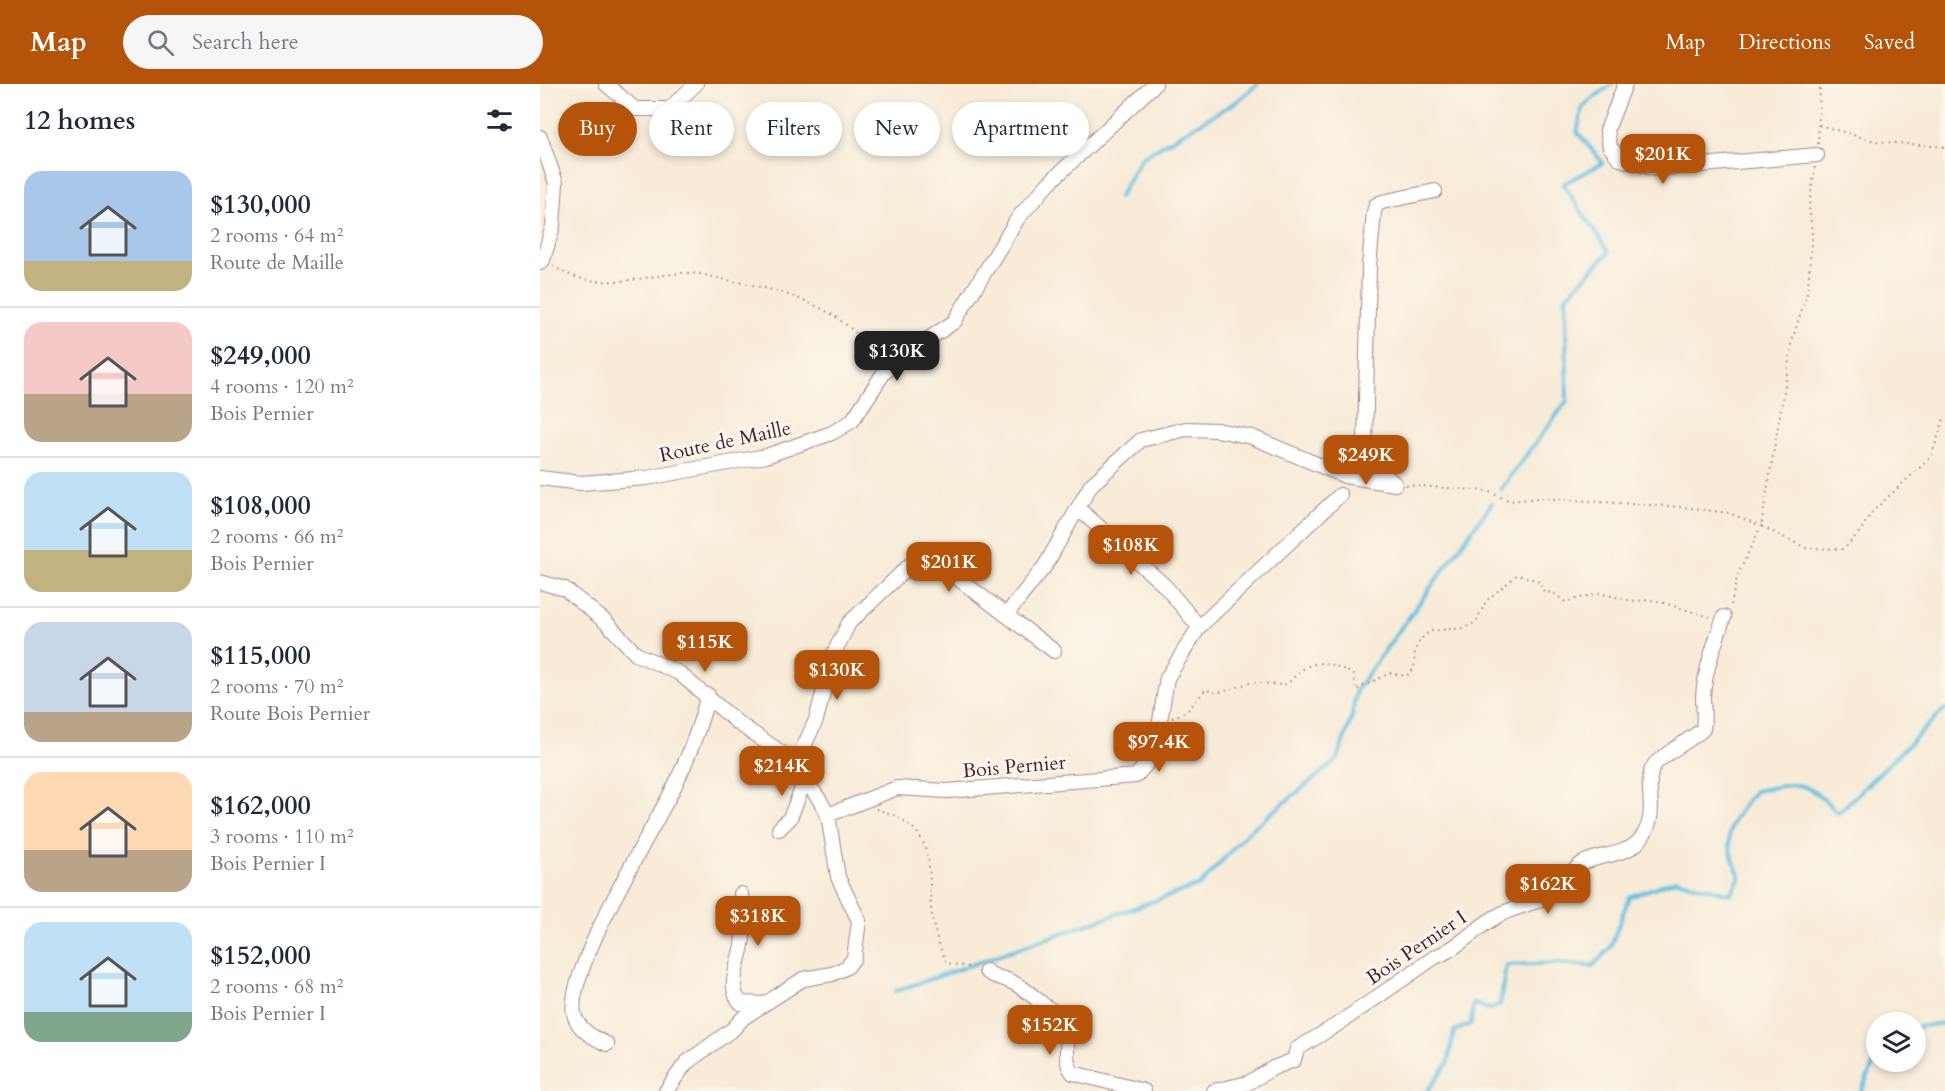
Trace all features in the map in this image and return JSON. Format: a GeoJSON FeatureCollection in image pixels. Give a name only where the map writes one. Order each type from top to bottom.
{"type":"FeatureCollection","features":[{"type":"Feature","properties":{"kind":"street"},"geometry":{"type":"LineString","coordinates":[[606,84],[635,109],[669,109],[696,84]]}},
{"type":"Feature","properties":{"kind":"street","name":"Route de Maille"},"geometry":{"type":"LineString","coordinates":[[540,478],[581,483],[647,478],[766,456],[832,434],[852,421],[884,374],[901,357],[954,322],[1018,218],[1049,183],[1155,84]]}},
{"type":"Feature","properties":{"kind":"street"},"geometry":{"type":"LineString","coordinates":[[1625,84],[1607,130],[1610,147],[1620,159],[1656,169],[1817,155]]}},
{"type":"Feature","properties":{"kind":"street"},"geometry":{"type":"LineString","coordinates":[[540,137],[556,183],[553,226],[542,262]]}},
{"type":"Feature","properties":{"kind":"street"},"geometry":{"type":"LineString","coordinates":[[1395,484],[1371,463],[1365,445],[1364,415],[1374,212],[1376,205],[1382,202],[1435,191]]}},
{"type":"Feature","properties":{"kind":"street"},"geometry":{"type":"LineString","coordinates":[[1006,615],[1045,566],[1091,485],[1141,440],[1186,429],[1217,430],[1252,437],[1345,476],[1395,484]]}},
{"type":"Feature","properties":{"kind":"street"},"geometry":{"type":"LineString","coordinates":[[1345,476],[1362,471],[1371,463]]}},
{"type":"Feature","properties":{"kind":"street","name":"Bois Pernier"},"geometry":{"type":"LineString","coordinates":[[828,815],[856,805],[876,794],[897,788],[947,791],[1136,776],[1148,762],[1158,729],[1167,678],[1199,627],[1340,495]]}},
{"type":"Feature","properties":{"kind":"street"},"geometry":{"type":"LineString","coordinates":[[1078,509],[1165,586],[1199,627]]}},
{"type":"Feature","properties":{"kind":"street"},"geometry":{"type":"LineString","coordinates":[[795,766],[816,720],[833,655],[849,623],[912,562],[921,560],[940,566],[1054,651]]}},
{"type":"Feature","properties":{"kind":"street"},"geometry":{"type":"LineString","coordinates":[[540,582],[565,589],[607,623],[636,654],[679,673],[708,695],[738,723],[785,755],[806,778],[828,815],[838,877],[860,921],[854,958],[847,967],[832,974],[802,979],[743,1018],[733,1029],[686,1062],[666,1091]]}},
{"type":"Feature","properties":{"kind":"street","name":"Bois Pernier I"},"geometry":{"type":"LineString","coordinates":[[1214,1091],[1248,1083],[1273,1068],[1294,1060],[1298,1049],[1338,1024],[1426,962],[1448,952],[1464,938],[1508,911],[1539,902],[1559,888],[1570,873],[1585,862],[1609,856],[1637,843],[1651,822],[1651,774],[1655,764],[1703,729],[1706,714],[1703,697],[1711,656],[1724,617]]}},
{"type":"Feature","properties":{"kind":"street"},"geometry":{"type":"LineString","coordinates":[[607,1044],[592,1038],[579,1024],[574,1014],[575,987],[602,924],[676,783],[698,734],[708,695]]}},
{"type":"Feature","properties":{"kind":"street"},"geometry":{"type":"LineString","coordinates":[[779,829],[790,818],[806,778]]}},
{"type":"Feature","properties":{"kind":"street"},"geometry":{"type":"LineString","coordinates":[[741,894],[745,918],[735,977],[736,998],[741,1004],[766,1003]]}},
{"type":"Feature","properties":{"kind":"street"},"geometry":{"type":"LineString","coordinates":[[986,971],[992,976],[1007,980],[1032,993],[1044,1006],[1061,1016],[1067,1027],[1067,1066],[1073,1074],[1144,1091]]}},
{"type":"Feature","properties":{"kind":"path"},"geometry":{"type":"LineString","coordinates":[[1158,729],[1168,720],[1187,711],[1206,689],[1210,692],[1221,692],[1247,683],[1267,681],[1282,685],[1289,683],[1296,674],[1314,662],[1329,663],[1354,675],[1356,690],[1390,673],[1406,676],[1414,669],[1415,650],[1420,640],[1430,631],[1464,628],[1476,622],[1486,601],[1518,574],[1540,582],[1542,590],[1555,594],[1564,602],[1599,593],[1632,601],[1654,600],[1709,617],[1724,617],[1732,606],[1737,577],[1761,526],[1793,338],[1808,289],[1812,232],[1809,206],[1817,155],[1820,84]]}},
{"type":"Feature","properties":{"kind":"path"},"geometry":{"type":"LineString","coordinates":[[1819,125],[1874,141],[1945,147]]}},
{"type":"Feature","properties":{"kind":"path"},"geometry":{"type":"LineString","coordinates":[[542,262],[565,274],[591,282],[636,280],[684,273],[729,280],[771,291],[828,311],[848,324],[875,349],[901,357]]}},
{"type":"Feature","properties":{"kind":"path"},"geometry":{"type":"LineString","coordinates":[[1395,484],[1487,491],[1510,501],[1540,498],[1682,507],[1728,513],[1806,548],[1844,549],[1861,530],[1872,512],[1931,458],[1945,416]]}},
{"type":"Feature","properties":{"kind":"path"},"geometry":{"type":"LineString","coordinates":[[856,805],[883,811],[915,829],[921,837],[931,869],[933,922],[947,963],[986,971]]}},
{"type":"Feature","properties":{"kind":"waterway"},"geometry":{"type":"LineString","coordinates":[[1119,197],[1142,157],[1236,102],[1258,84]]}},
{"type":"Feature","properties":{"kind":"waterway"},"geometry":{"type":"LineString","coordinates":[[1501,489],[1567,401],[1566,297],[1609,252],[1563,184],[1603,163],[1577,132],[1583,106],[1612,84]]}},
{"type":"Feature","properties":{"kind":"waterway"},"geometry":{"type":"LineString","coordinates":[[896,991],[1200,885],[1248,832],[1337,760],[1352,716],[1356,690],[1492,503]]}},
{"type":"Feature","properties":{"kind":"waterway"},"geometry":{"type":"LineString","coordinates":[[1427,1091],[1448,1063],[1454,1031],[1471,1024],[1473,1003],[1489,1009],[1500,1005],[1506,965],[1557,963],[1593,966],[1610,948],[1629,897],[1676,880],[1731,894],[1740,877],[1730,850],[1730,831],[1738,813],[1755,791],[1783,786],[1801,786],[1817,794],[1838,813],[1945,709]]}},
{"type":"Feature","properties":{"kind":"waterway"},"geometry":{"type":"LineString","coordinates":[[1926,1026],[1945,1023]]}},
{"type":"Feature","properties":{"kind":"waterway"},"geometry":{"type":"LineString","coordinates":[[1861,1091],[1870,1072]]}}]}
